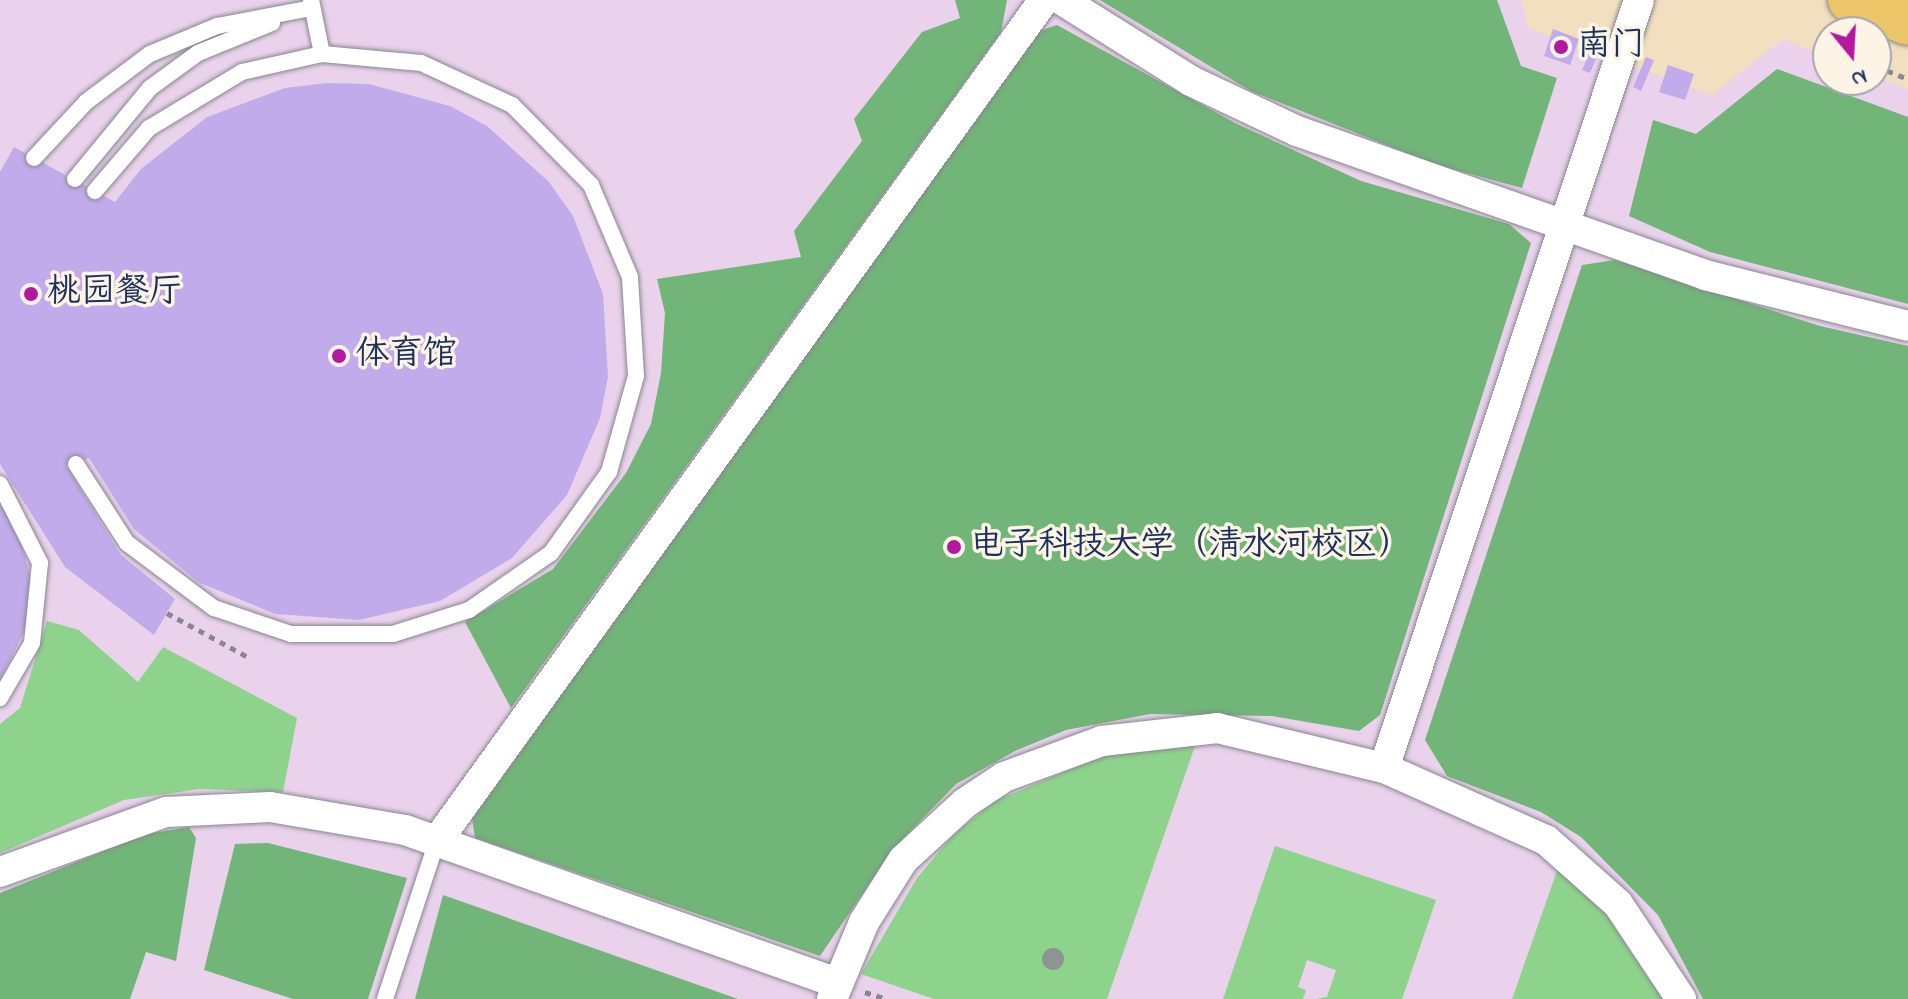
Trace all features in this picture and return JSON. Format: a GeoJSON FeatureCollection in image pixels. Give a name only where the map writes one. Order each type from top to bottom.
{"type":"FeatureCollection","features":[{"type":"Feature","properties":{"kind":"main road"},"geometry":{"type":"LineString","coordinates":[[1850,0],[1908,23]]}},
{"type":"Feature","properties":{"kind":"street"},"geometry":{"type":"LineString","coordinates":[[437,841],[1044,0]]}},
{"type":"Feature","properties":{"kind":"street"},"geometry":{"type":"LineString","coordinates":[[1062,0],[1191,81],[1297,131],[1563,226],[1799,304],[1908,326]]}},
{"type":"Feature","properties":{"kind":"street"},"geometry":{"type":"LineString","coordinates":[[1384,768],[1639,0]]}},
{"type":"Feature","properties":{"kind":"street"},"geometry":{"type":"LineString","coordinates":[[0,872],[166,812],[270,807],[437,841],[835,991],[903,860],[965,803],[1057,755],[1167,730],[1217,728],[1384,768],[1556,849],[1637,927],[1681,999]]}},
{"type":"Feature","properties":{"kind":"lane"},"geometry":{"type":"LineString","coordinates":[[311,4],[322,54]]}},
{"type":"Feature","properties":{"kind":"lane"},"geometry":{"type":"LineString","coordinates":[[34,158],[86,102],[150,54],[217,26],[311,4]]}},
{"type":"Feature","properties":{"kind":"lane"},"geometry":{"type":"LineString","coordinates":[[75,179],[150,88],[198,53],[311,4]]}},
{"type":"Feature","properties":{"kind":"lane"},"geometry":{"type":"LineString","coordinates":[[76,464],[81,485],[127,543],[190,595],[265,627],[346,638],[438,622],[499,594],[566,536],[609,472],[631,409],[636,310],[621,245],[591,185],[530,118],[473,83],[380,55],[322,54],[268,63],[193,95],[139,137],[95,191]]}},
{"type":"Feature","properties":{"kind":"lane"},"geometry":{"type":"LineString","coordinates":[[0,484],[21,511],[40,563],[39,601],[32,643],[0,698]]}},
{"type":"Feature","properties":{"kind":"lane"},"geometry":{"type":"LineString","coordinates":[[385,999],[437,841]]}},
{"type":"Feature","properties":{"kind":"path"},"geometry":{"type":"LineString","coordinates":[[167,613],[248,657]]}},
{"type":"Feature","properties":{"kind":"shaded area","name":"电子科技大学（清水河校区）"},"geometry":{"type":"Polygon","coordinates":[[[0,0],[1521,0],[1528,28],[1712,95],[1783,39],[1812,51],[1812,96],[1892,96],[1892,83],[1908,89],[1908,999],[0,999],[0,0]]]}},
{"type":"Feature","properties":{"kind":"green space"},"geometry":{"type":"Polygon","coordinates":[[[955,0],[1007,0],[1001,32],[511,708],[465,622],[553,569],[626,473],[651,424],[661,373],[665,313],[657,279],[801,257],[794,231],[862,141],[854,119],[922,32],[960,18],[955,0]]]}},
{"type":"Feature","properties":{"kind":"green space"},"geometry":{"type":"Polygon","coordinates":[[[1100,0],[1497,0],[1521,66],[1557,78],[1522,188],[1434,164],[1251,91],[1100,0]]]}},
{"type":"Feature","properties":{"kind":"green space"},"geometry":{"type":"Polygon","coordinates":[[[1057,25],[1237,124],[1361,181],[1509,224],[1531,243],[1380,715],[1359,731],[1272,716],[1150,714],[1066,730],[1015,751],[956,784],[893,849],[820,956],[475,838],[472,819],[1036,32],[1057,25]]]}},
{"type":"Feature","properties":{"kind":"green space"},"geometry":{"type":"Polygon","coordinates":[[[1777,69],[1812,82],[1812,96],[1851,96],[1908,117],[1908,304],[1710,252],[1629,216],[1653,120],[1696,134],[1777,69]]]}},
{"type":"Feature","properties":{"kind":"green space"},"geometry":{"type":"Polygon","coordinates":[[[1615,260],[1820,326],[1908,346],[1908,999],[1703,999],[1658,915],[1581,837],[1541,812],[1447,776],[1425,740],[1582,265],[1615,260]]]}},
{"type":"Feature","properties":{"kind":"green space"},"geometry":{"type":"Polygon","coordinates":[[[47,621],[79,630],[138,682],[163,647],[297,718],[283,792],[199,789],[124,800],[0,853],[0,724],[20,708],[47,621]]]}},
{"type":"Feature","properties":{"kind":"green space"},"geometry":{"type":"Polygon","coordinates":[[[1196,743],[1107,999],[934,999],[861,974],[917,878],[953,835],[995,801],[1104,755],[1196,743]]]}},
{"type":"Feature","properties":{"kind":"green space"},"geometry":{"type":"Polygon","coordinates":[[[189,827],[196,838],[176,961],[146,952],[130,999],[0,999],[0,893],[146,834],[189,827]]]}},
{"type":"Feature","properties":{"kind":"green space"},"geometry":{"type":"Polygon","coordinates":[[[268,843],[407,878],[368,999],[293,999],[204,970],[235,844],[268,843]]]}},
{"type":"Feature","properties":{"kind":"green space"},"geometry":{"type":"Polygon","coordinates":[[[1275,846],[1436,900],[1402,999],[1316,999],[1327,997],[1336,970],[1307,960],[1298,987],[1306,990],[1303,999],[1223,999],[1275,846]]]}},
{"type":"Feature","properties":{"kind":"green space"},"geometry":{"type":"Polygon","coordinates":[[[1558,868],[1630,938],[1665,999],[1512,999],[1558,868]]]}},
{"type":"Feature","properties":{"kind":"green space"},"geometry":{"type":"Polygon","coordinates":[[[443,895],[738,999],[415,999],[443,895]]]}},
{"type":"Feature","properties":{"kind":"building","name":"南门"},"geometry":{"type":"Polygon","coordinates":[[[1553,29],[1579,39],[1570,65],[1544,56],[1553,29]]]}},
{"type":"Feature","properties":{"kind":"building","name":"南门"},"geometry":{"type":"Polygon","coordinates":[[[1595,40],[1603,43],[1590,73],[1582,70],[1595,40]]]}},
{"type":"Feature","properties":{"kind":"building","name":"南门"},"geometry":{"type":"Polygon","coordinates":[[[1646,57],[1654,60],[1641,91],[1633,87],[1646,57]]]}},
{"type":"Feature","properties":{"kind":"building","name":"南门"},"geometry":{"type":"Polygon","coordinates":[[[1668,65],[1694,74],[1685,100],[1659,92],[1668,65]]]}},
{"type":"Feature","properties":{"kind":"building","name":"体育馆"},"geometry":{"type":"Polygon","coordinates":[[[327,83],[369,84],[450,106],[487,126],[549,182],[573,216],[603,294],[608,377],[600,418],[567,495],[512,558],[440,601],[359,620],[275,614],[198,582],[134,529],[89,458],[66,465],[120,554],[175,599],[154,635],[65,567],[0,464],[0,172],[14,147],[115,202],[141,169],[207,117],[285,88],[327,83]]]}},
{"type":"Feature","properties":{"kind":"building"},"geometry":{"type":"Polygon","coordinates":[[[0,505],[15,521],[32,581],[28,624],[0,680],[0,505]]]}},
{"type":"Feature","properties":{"kind":"place","name":"南门"},"geometry":{"type":"Point","coordinates":[1561,47]}},
{"type":"Feature","properties":{"kind":"place","name":"桃园餐厅"},"geometry":{"type":"Point","coordinates":[31,294]}},
{"type":"Feature","properties":{"kind":"place","name":"体育馆"},"geometry":{"type":"Point","coordinates":[339,356]}},
{"type":"Feature","properties":{"kind":"place","name":"电子科技大学（清水河校区）"},"geometry":{"type":"Point","coordinates":[954,547]}}]}
